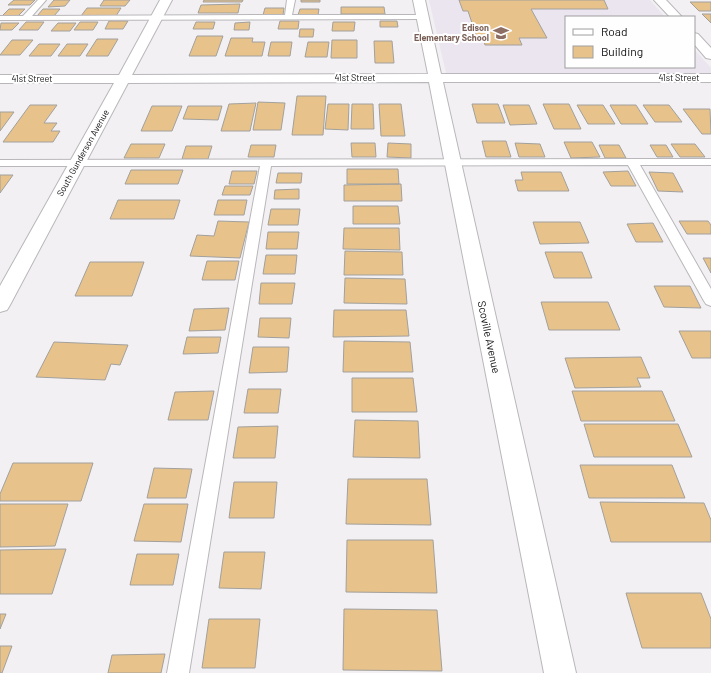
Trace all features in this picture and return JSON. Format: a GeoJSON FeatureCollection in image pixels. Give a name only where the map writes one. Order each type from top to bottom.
{"type":"FeatureCollection","features":[{"type":"Feature","properties":{"kind":"street","name":"South Gunderson Avenue"},"geometry":{"type":"LineString","coordinates":[[0,305],[166,0]]}},
{"type":"Feature","properties":{"kind":"street","name":"Scoville Avenue"},"geometry":{"type":"LineString","coordinates":[[419,0],[560,673]]}},
{"type":"Feature","properties":{"kind":"street"},"geometry":{"type":"LineString","coordinates":[[660,0],[675,16]]}},
{"type":"Feature","properties":{"kind":"street"},"geometry":{"type":"LineString","coordinates":[[695,38],[711,55]]}},
{"type":"Feature","properties":{"kind":"street","name":"41st Street"},"geometry":{"type":"LineString","coordinates":[[0,79],[711,78]]}},
{"type":"Feature","properties":{"kind":"lane"},"geometry":{"type":"LineString","coordinates":[[25,18],[42,0]]}},
{"type":"Feature","properties":{"kind":"lane"},"geometry":{"type":"LineString","coordinates":[[288,18],[291,0]]}},
{"type":"Feature","properties":{"kind":"lane"},"geometry":{"type":"LineString","coordinates":[[0,18],[422,17]]}},
{"type":"Feature","properties":{"kind":"lane"},"geometry":{"type":"LineString","coordinates":[[632,162],[711,301]]}},
{"type":"Feature","properties":{"kind":"lane"},"geometry":{"type":"LineString","coordinates":[[0,164],[711,162]]}},
{"type":"Feature","properties":{"kind":"lane"},"geometry":{"type":"LineString","coordinates":[[178,673],[266,163]]}},
{"type":"Feature","properties":{"kind":"shaded area","name":"Edison Elementary School"},"geometry":{"type":"Polygon","coordinates":[[[429,0],[650,0],[664,16],[565,16],[565,68],[695,68],[695,50],[711,68],[711,73],[446,73],[429,0]]]}},
{"type":"Feature","properties":{"kind":"building"},"geometry":{"type":"Polygon","coordinates":[[[14,0],[35,0],[30,5],[8,5],[14,0]]]}},
{"type":"Feature","properties":{"kind":"building"},"geometry":{"type":"Polygon","coordinates":[[[54,0],[70,0],[65,6],[48,7],[54,0]]]}},
{"type":"Feature","properties":{"kind":"building"},"geometry":{"type":"Polygon","coordinates":[[[104,0],[130,0],[125,6],[100,6],[104,0]]]}},
{"type":"Feature","properties":{"kind":"building"},"geometry":{"type":"Polygon","coordinates":[[[204,0],[243,0],[242,2],[203,2],[204,0]]]}},
{"type":"Feature","properties":{"kind":"building"},"geometry":{"type":"Polygon","coordinates":[[[301,0],[320,0],[320,2],[301,2],[301,0]]]}},
{"type":"Feature","properties":{"kind":"building"},"geometry":{"type":"Polygon","coordinates":[[[459,0],[604,0],[608,9],[531,9],[547,38],[519,38],[522,45],[485,45],[483,38],[477,38],[468,11],[463,11],[459,0]]]}},
{"type":"Feature","properties":{"kind":"building"},"geometry":{"type":"Polygon","coordinates":[[[690,2],[711,2],[711,11],[699,11],[690,2]]]}},
{"type":"Feature","properties":{"kind":"building"},"geometry":{"type":"Polygon","coordinates":[[[240,4],[238,13],[198,13],[201,5],[240,4]]]}},
{"type":"Feature","properties":{"kind":"building"},"geometry":{"type":"Polygon","coordinates":[[[341,7],[384,7],[385,14],[341,14],[341,7]]]}},
{"type":"Feature","properties":{"kind":"building"},"geometry":{"type":"Polygon","coordinates":[[[87,8],[121,8],[116,16],[81,16],[87,8]]]}},
{"type":"Feature","properties":{"kind":"building"},"geometry":{"type":"Polygon","coordinates":[[[265,8],[284,8],[283,15],[263,15],[265,8]]]}},
{"type":"Feature","properties":{"kind":"building"},"geometry":{"type":"Polygon","coordinates":[[[9,9],[25,9],[18,16],[2,16],[9,9]]]}},
{"type":"Feature","properties":{"kind":"building"},"geometry":{"type":"Polygon","coordinates":[[[43,9],[60,9],[54,16],[37,16],[43,9]]]}},
{"type":"Feature","properties":{"kind":"building"},"geometry":{"type":"Polygon","coordinates":[[[300,9],[319,9],[318,15],[298,15],[300,9]]]}},
{"type":"Feature","properties":{"kind":"building"},"geometry":{"type":"Polygon","coordinates":[[[702,14],[711,14],[711,23],[702,14]]]}},
{"type":"Feature","properties":{"kind":"building"},"geometry":{"type":"Polygon","coordinates":[[[109,21],[128,21],[123,29],[105,29],[109,21]]]}},
{"type":"Feature","properties":{"kind":"building"},"geometry":{"type":"Polygon","coordinates":[[[280,21],[299,21],[298,29],[278,29],[280,21]]]}},
{"type":"Feature","properties":{"kind":"building"},"geometry":{"type":"Polygon","coordinates":[[[380,21],[397,21],[398,27],[380,27],[380,21]]]}},
{"type":"Feature","properties":{"kind":"building"},"geometry":{"type":"Polygon","coordinates":[[[26,22],[44,22],[38,30],[19,30],[26,22]]]}},
{"type":"Feature","properties":{"kind":"building"},"geometry":{"type":"Polygon","coordinates":[[[80,22],[98,22],[93,30],[74,30],[80,22]]]}},
{"type":"Feature","properties":{"kind":"building"},"geometry":{"type":"Polygon","coordinates":[[[196,22],[215,22],[213,29],[193,29],[196,22]]]}},
{"type":"Feature","properties":{"kind":"building"},"geometry":{"type":"Polygon","coordinates":[[[250,22],[249,30],[234,30],[235,23],[250,22]]]}},
{"type":"Feature","properties":{"kind":"building"},"geometry":{"type":"Polygon","coordinates":[[[333,22],[355,22],[354,31],[332,31],[333,22]]]}},
{"type":"Feature","properties":{"kind":"building"},"geometry":{"type":"Polygon","coordinates":[[[1,23],[19,23],[12,30],[0,30],[1,23]]]}},
{"type":"Feature","properties":{"kind":"building"},"geometry":{"type":"Polygon","coordinates":[[[58,23],[76,23],[70,31],[51,31],[58,23]]]}},
{"type":"Feature","properties":{"kind":"building"},"geometry":{"type":"Polygon","coordinates":[[[300,29],[314,29],[313,37],[299,37],[300,29]]]}},
{"type":"Feature","properties":{"kind":"building"},"geometry":{"type":"Polygon","coordinates":[[[197,36],[223,36],[216,56],[189,56],[197,36]]]}},
{"type":"Feature","properties":{"kind":"building"},"geometry":{"type":"Polygon","coordinates":[[[231,38],[253,38],[252,42],[265,42],[262,56],[225,56],[231,38]]]}},
{"type":"Feature","properties":{"kind":"building"},"geometry":{"type":"Polygon","coordinates":[[[97,39],[118,39],[108,56],[86,56],[97,39]]]}},
{"type":"Feature","properties":{"kind":"building"},"geometry":{"type":"Polygon","coordinates":[[[12,40],[33,40],[20,55],[0,55],[12,40]]]}},
{"type":"Feature","properties":{"kind":"building"},"geometry":{"type":"Polygon","coordinates":[[[332,40],[357,40],[357,58],[331,58],[332,40]]]}},
{"type":"Feature","properties":{"kind":"building"},"geometry":{"type":"Polygon","coordinates":[[[374,41],[392,41],[394,63],[375,63],[374,41]]]}},
{"type":"Feature","properties":{"kind":"building"},"geometry":{"type":"Polygon","coordinates":[[[271,42],[292,42],[290,56],[268,56],[271,42]]]}},
{"type":"Feature","properties":{"kind":"building"},"geometry":{"type":"Polygon","coordinates":[[[308,42],[329,42],[327,57],[305,57],[308,42]]]}},
{"type":"Feature","properties":{"kind":"building"},"geometry":{"type":"Polygon","coordinates":[[[39,44],[60,44],[51,56],[29,56],[39,44]]]}},
{"type":"Feature","properties":{"kind":"building"},"geometry":{"type":"Polygon","coordinates":[[[67,44],[88,44],[80,56],[58,56],[67,44]]]}},
{"type":"Feature","properties":{"kind":"building"},"geometry":{"type":"Polygon","coordinates":[[[297,96],[326,96],[323,135],[292,135],[297,96]]]}},
{"type":"Feature","properties":{"kind":"building"},"geometry":{"type":"Polygon","coordinates":[[[258,102],[285,103],[281,130],[253,130],[258,102]]]}},
{"type":"Feature","properties":{"kind":"building"},"geometry":{"type":"Polygon","coordinates":[[[256,103],[250,131],[221,131],[229,104],[256,103]]]}},
{"type":"Feature","properties":{"kind":"building"},"geometry":{"type":"Polygon","coordinates":[[[328,104],[349,104],[348,130],[325,129],[328,104]]]}},
{"type":"Feature","properties":{"kind":"building"},"geometry":{"type":"Polygon","coordinates":[[[352,104],[373,104],[374,129],[351,129],[352,104]]]}},
{"type":"Feature","properties":{"kind":"building"},"geometry":{"type":"Polygon","coordinates":[[[379,104],[401,104],[405,136],[381,136],[379,104]]]}},
{"type":"Feature","properties":{"kind":"building"},"geometry":{"type":"Polygon","coordinates":[[[472,104],[498,104],[505,123],[477,123],[472,104]]]}},
{"type":"Feature","properties":{"kind":"building"},"geometry":{"type":"Polygon","coordinates":[[[543,104],[569,104],[581,129],[554,129],[543,104]]]}},
{"type":"Feature","properties":{"kind":"building"},"geometry":{"type":"Polygon","coordinates":[[[30,105],[57,105],[44,123],[57,123],[51,131],[60,131],[53,142],[3,142],[30,105]]]}},
{"type":"Feature","properties":{"kind":"building"},"geometry":{"type":"Polygon","coordinates":[[[503,105],[529,105],[537,124],[510,125],[503,105]]]}},
{"type":"Feature","properties":{"kind":"building"},"geometry":{"type":"Polygon","coordinates":[[[577,105],[603,105],[615,124],[588,124],[577,105]]]}},
{"type":"Feature","properties":{"kind":"building"},"geometry":{"type":"Polygon","coordinates":[[[610,105],[636,105],[648,124],[621,124],[610,105]]]}},
{"type":"Feature","properties":{"kind":"building"},"geometry":{"type":"Polygon","coordinates":[[[643,105],[669,105],[682,122],[655,122],[643,105]]]}},
{"type":"Feature","properties":{"kind":"building"},"geometry":{"type":"Polygon","coordinates":[[[152,106],[182,106],[172,131],[141,131],[152,106]]]}},
{"type":"Feature","properties":{"kind":"building"},"geometry":{"type":"Polygon","coordinates":[[[188,106],[222,106],[218,120],[183,119],[188,106]]]}},
{"type":"Feature","properties":{"kind":"building"},"geometry":{"type":"Polygon","coordinates":[[[683,109],[710,109],[711,134],[702,134],[683,109]]]}},
{"type":"Feature","properties":{"kind":"building"},"geometry":{"type":"Polygon","coordinates":[[[0,112],[14,112],[0,131],[0,112]]]}},
{"type":"Feature","properties":{"kind":"building"},"geometry":{"type":"Polygon","coordinates":[[[482,141],[506,141],[511,157],[486,157],[482,141]]]}},
{"type":"Feature","properties":{"kind":"building"},"geometry":{"type":"Polygon","coordinates":[[[564,142],[592,142],[600,157],[571,158],[564,142]]]}},
{"type":"Feature","properties":{"kind":"building"},"geometry":{"type":"Polygon","coordinates":[[[351,143],[375,143],[376,157],[352,157],[351,143]]]}},
{"type":"Feature","properties":{"kind":"building"},"geometry":{"type":"Polygon","coordinates":[[[388,143],[411,144],[411,158],[387,157],[388,143]]]}},
{"type":"Feature","properties":{"kind":"building"},"geometry":{"type":"Polygon","coordinates":[[[515,143],[540,144],[545,157],[519,157],[515,143]]]}},
{"type":"Feature","properties":{"kind":"building"},"geometry":{"type":"Polygon","coordinates":[[[131,144],[165,144],[159,158],[124,158],[131,144]]]}},
{"type":"Feature","properties":{"kind":"building"},"geometry":{"type":"Polygon","coordinates":[[[671,144],[695,144],[705,157],[680,157],[671,144]]]}},
{"type":"Feature","properties":{"kind":"building"},"geometry":{"type":"Polygon","coordinates":[[[251,145],[276,145],[274,157],[248,157],[251,145]]]}},
{"type":"Feature","properties":{"kind":"building"},"geometry":{"type":"Polygon","coordinates":[[[599,145],[619,145],[626,158],[605,158],[599,145]]]}},
{"type":"Feature","properties":{"kind":"building"},"geometry":{"type":"Polygon","coordinates":[[[650,145],[666,145],[673,157],[657,157],[650,145]]]}},
{"type":"Feature","properties":{"kind":"building"},"geometry":{"type":"Polygon","coordinates":[[[186,146],[212,146],[208,159],[182,159],[186,146]]]}},
{"type":"Feature","properties":{"kind":"building"},"geometry":{"type":"Polygon","coordinates":[[[347,169],[398,169],[399,184],[347,184],[347,169]]]}},
{"type":"Feature","properties":{"kind":"building"},"geometry":{"type":"Polygon","coordinates":[[[131,170],[183,170],[178,184],[125,184],[131,170]]]}},
{"type":"Feature","properties":{"kind":"building"},"geometry":{"type":"Polygon","coordinates":[[[232,171],[257,171],[254,184],[229,184],[232,171]]]}},
{"type":"Feature","properties":{"kind":"building"},"geometry":{"type":"Polygon","coordinates":[[[628,171],[636,186],[611,186],[603,172],[628,171]]]}},
{"type":"Feature","properties":{"kind":"building"},"geometry":{"type":"Polygon","coordinates":[[[521,172],[561,172],[569,191],[518,191],[515,180],[523,180],[521,172]]]}},
{"type":"Feature","properties":{"kind":"building"},"geometry":{"type":"Polygon","coordinates":[[[649,172],[673,173],[683,192],[658,191],[649,172]]]}},
{"type":"Feature","properties":{"kind":"building"},"geometry":{"type":"Polygon","coordinates":[[[278,173],[302,173],[301,183],[276,183],[278,173]]]}},
{"type":"Feature","properties":{"kind":"building"},"geometry":{"type":"Polygon","coordinates":[[[0,175],[13,175],[0,193],[0,175]]]}},
{"type":"Feature","properties":{"kind":"building"},"geometry":{"type":"Polygon","coordinates":[[[401,184],[402,201],[344,201],[344,185],[401,184]]]}},
{"type":"Feature","properties":{"kind":"building"},"geometry":{"type":"Polygon","coordinates":[[[225,186],[253,186],[250,195],[222,195],[225,186]]]}},
{"type":"Feature","properties":{"kind":"building"},"geometry":{"type":"Polygon","coordinates":[[[299,189],[299,199],[274,199],[275,190],[299,189]]]}},
{"type":"Feature","properties":{"kind":"building"},"geometry":{"type":"Polygon","coordinates":[[[118,200],[180,200],[174,219],[110,219],[118,200]]]}},
{"type":"Feature","properties":{"kind":"building"},"geometry":{"type":"Polygon","coordinates":[[[218,200],[247,200],[244,215],[214,215],[218,200]]]}},
{"type":"Feature","properties":{"kind":"building"},"geometry":{"type":"Polygon","coordinates":[[[353,206],[398,206],[400,224],[353,224],[353,206]]]}},
{"type":"Feature","properties":{"kind":"building"},"geometry":{"type":"Polygon","coordinates":[[[271,209],[300,209],[298,225],[268,225],[271,209]]]}},
{"type":"Feature","properties":{"kind":"building"},"geometry":{"type":"Polygon","coordinates":[[[218,221],[249,222],[240,258],[190,256],[197,235],[214,236],[218,221]]]}},
{"type":"Feature","properties":{"kind":"building"},"geometry":{"type":"Polygon","coordinates":[[[679,221],[708,221],[711,225],[711,234],[687,234],[679,221]]]}},
{"type":"Feature","properties":{"kind":"building"},"geometry":{"type":"Polygon","coordinates":[[[533,222],[580,222],[589,243],[540,244],[533,222]]]}},
{"type":"Feature","properties":{"kind":"building"},"geometry":{"type":"Polygon","coordinates":[[[653,223],[663,242],[636,242],[627,224],[653,223]]]}},
{"type":"Feature","properties":{"kind":"building"},"geometry":{"type":"Polygon","coordinates":[[[344,228],[399,228],[400,250],[343,249],[344,228]]]}},
{"type":"Feature","properties":{"kind":"building"},"geometry":{"type":"Polygon","coordinates":[[[268,232],[299,232],[297,249],[266,249],[268,232]]]}},
{"type":"Feature","properties":{"kind":"building"},"geometry":{"type":"Polygon","coordinates":[[[345,251],[402,252],[403,275],[344,275],[345,251]]]}},
{"type":"Feature","properties":{"kind":"building"},"geometry":{"type":"Polygon","coordinates":[[[545,252],[582,252],[592,278],[554,278],[545,252]]]}},
{"type":"Feature","properties":{"kind":"building"},"geometry":{"type":"Polygon","coordinates":[[[266,255],[297,255],[295,274],[263,274],[266,255]]]}},
{"type":"Feature","properties":{"kind":"building"},"geometry":{"type":"Polygon","coordinates":[[[703,258],[711,258],[711,273],[703,258]]]}},
{"type":"Feature","properties":{"kind":"building"},"geometry":{"type":"Polygon","coordinates":[[[207,261],[239,261],[235,280],[202,280],[207,261]]]}},
{"type":"Feature","properties":{"kind":"building"},"geometry":{"type":"Polygon","coordinates":[[[90,262],[144,262],[132,296],[75,296],[90,262]]]}},
{"type":"Feature","properties":{"kind":"building"},"geometry":{"type":"Polygon","coordinates":[[[345,278],[405,279],[407,304],[344,303],[345,278]]]}},
{"type":"Feature","properties":{"kind":"building"},"geometry":{"type":"Polygon","coordinates":[[[261,283],[295,283],[292,304],[259,304],[261,283]]]}},
{"type":"Feature","properties":{"kind":"building"},"geometry":{"type":"Polygon","coordinates":[[[654,286],[690,286],[701,308],[664,307],[654,286]]]}},
{"type":"Feature","properties":{"kind":"building"},"geometry":{"type":"Polygon","coordinates":[[[541,302],[608,302],[620,330],[549,330],[541,302]]]}},
{"type":"Feature","properties":{"kind":"building"},"geometry":{"type":"Polygon","coordinates":[[[229,308],[225,330],[189,331],[194,309],[229,308]]]}},
{"type":"Feature","properties":{"kind":"building"},"geometry":{"type":"Polygon","coordinates":[[[334,310],[406,310],[409,336],[333,337],[334,310]]]}},
{"type":"Feature","properties":{"kind":"building"},"geometry":{"type":"Polygon","coordinates":[[[260,318],[291,318],[289,338],[258,337],[260,318]]]}},
{"type":"Feature","properties":{"kind":"building"},"geometry":{"type":"Polygon","coordinates":[[[679,331],[711,331],[711,358],[692,358],[679,331]]]}},
{"type":"Feature","properties":{"kind":"building"},"geometry":{"type":"Polygon","coordinates":[[[187,337],[221,337],[218,353],[183,354],[187,337]]]}},
{"type":"Feature","properties":{"kind":"building"},"geometry":{"type":"Polygon","coordinates":[[[344,341],[410,342],[413,372],[343,372],[344,341]]]}},
{"type":"Feature","properties":{"kind":"building"},"geometry":{"type":"Polygon","coordinates":[[[54,342],[128,345],[120,365],[111,364],[105,380],[36,377],[54,342]]]}},
{"type":"Feature","properties":{"kind":"building"},"geometry":{"type":"Polygon","coordinates":[[[253,347],[289,347],[287,372],[249,373],[253,347]]]}},
{"type":"Feature","properties":{"kind":"building"},"geometry":{"type":"Polygon","coordinates":[[[641,357],[650,378],[637,378],[641,387],[575,388],[565,358],[641,357]]]}},
{"type":"Feature","properties":{"kind":"building"},"geometry":{"type":"Polygon","coordinates":[[[352,378],[413,378],[417,412],[352,412],[352,378]]]}},
{"type":"Feature","properties":{"kind":"building"},"geometry":{"type":"Polygon","coordinates":[[[248,389],[281,389],[278,413],[244,413],[248,389]]]}},
{"type":"Feature","properties":{"kind":"building"},"geometry":{"type":"Polygon","coordinates":[[[214,391],[208,420],[168,420],[175,392],[214,391]]]}},
{"type":"Feature","properties":{"kind":"building"},"geometry":{"type":"Polygon","coordinates":[[[572,391],[662,391],[675,421],[581,421],[572,391]]]}},
{"type":"Feature","properties":{"kind":"building"},"geometry":{"type":"Polygon","coordinates":[[[355,420],[418,421],[420,458],[353,457],[355,420]]]}},
{"type":"Feature","properties":{"kind":"building"},"geometry":{"type":"Polygon","coordinates":[[[584,424],[678,424],[692,457],[594,457],[584,424]]]}},
{"type":"Feature","properties":{"kind":"building"},"geometry":{"type":"Polygon","coordinates":[[[278,426],[275,458],[233,458],[238,427],[278,426]]]}},
{"type":"Feature","properties":{"kind":"building"},"geometry":{"type":"Polygon","coordinates":[[[13,463],[93,463],[81,501],[0,501],[0,494],[13,463]]]}},
{"type":"Feature","properties":{"kind":"building"},"geometry":{"type":"Polygon","coordinates":[[[580,465],[672,465],[685,498],[589,498],[580,465]]]}},
{"type":"Feature","properties":{"kind":"building"},"geometry":{"type":"Polygon","coordinates":[[[154,468],[192,469],[186,498],[147,498],[154,468]]]}},
{"type":"Feature","properties":{"kind":"building"},"geometry":{"type":"Polygon","coordinates":[[[348,479],[427,479],[431,525],[346,524],[348,479]]]}},
{"type":"Feature","properties":{"kind":"building"},"geometry":{"type":"Polygon","coordinates":[[[234,482],[277,482],[274,518],[229,518],[234,482]]]}},
{"type":"Feature","properties":{"kind":"building"},"geometry":{"type":"Polygon","coordinates":[[[600,502],[704,503],[711,520],[711,542],[611,542],[600,502]]]}},
{"type":"Feature","properties":{"kind":"building"},"geometry":{"type":"Polygon","coordinates":[[[0,504],[68,504],[55,546],[0,547],[0,504]]]}},
{"type":"Feature","properties":{"kind":"building"},"geometry":{"type":"Polygon","coordinates":[[[144,504],[188,504],[181,542],[134,541],[144,504]]]}},
{"type":"Feature","properties":{"kind":"building"},"geometry":{"type":"Polygon","coordinates":[[[347,540],[433,540],[437,593],[346,592],[347,540]]]}},
{"type":"Feature","properties":{"kind":"building"},"geometry":{"type":"Polygon","coordinates":[[[66,549],[52,594],[0,594],[0,550],[66,549]]]}},
{"type":"Feature","properties":{"kind":"building"},"geometry":{"type":"Polygon","coordinates":[[[224,552],[265,552],[261,589],[219,588],[224,552]]]}},
{"type":"Feature","properties":{"kind":"building"},"geometry":{"type":"Polygon","coordinates":[[[137,554],[179,554],[173,585],[130,585],[137,554]]]}},
{"type":"Feature","properties":{"kind":"building"},"geometry":{"type":"Polygon","coordinates":[[[626,593],[701,593],[711,619],[711,648],[642,648],[626,593]]]}},
{"type":"Feature","properties":{"kind":"building"},"geometry":{"type":"Polygon","coordinates":[[[344,609],[437,610],[442,671],[343,670],[344,609]]]}},
{"type":"Feature","properties":{"kind":"building"},"geometry":{"type":"Polygon","coordinates":[[[0,614],[6,614],[0,629],[0,614]]]}},
{"type":"Feature","properties":{"kind":"building"},"geometry":{"type":"Polygon","coordinates":[[[209,619],[260,619],[255,668],[202,668],[209,619]]]}},
{"type":"Feature","properties":{"kind":"building"},"geometry":{"type":"Polygon","coordinates":[[[0,646],[12,646],[2,673],[0,673],[0,646]]]}},
{"type":"Feature","properties":{"kind":"building"},"geometry":{"type":"Polygon","coordinates":[[[165,654],[161,673],[108,673],[112,655],[165,654]]]}},
{"type":"Feature","properties":{"kind":"place","name":"Edison Elementary School"},"geometry":{"type":"Point","coordinates":[501,33]}}]}
